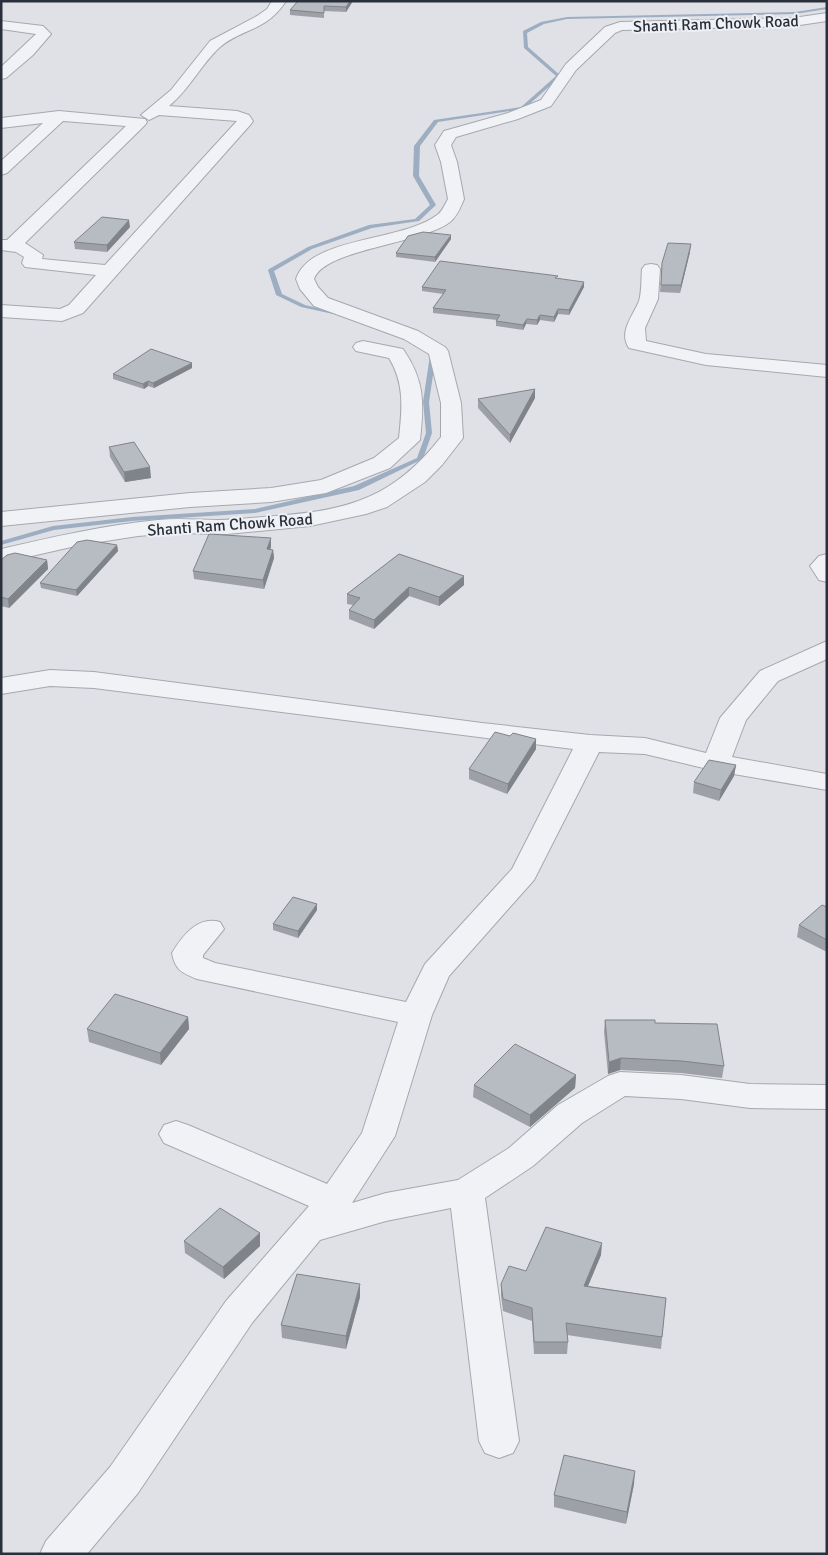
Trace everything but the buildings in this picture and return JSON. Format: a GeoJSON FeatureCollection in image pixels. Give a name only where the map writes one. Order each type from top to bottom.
{"type":"FeatureCollection","features":[{"type":"Feature","properties":{"kind":"street"},"geometry":{"type":"LineString","coordinates":[[7,245],[139,122],[158,110],[176,93],[215,44],[267,16],[279,1]]}},
{"type":"Feature","properties":{"kind":"street"},"geometry":{"type":"LineString","coordinates":[[714,10],[757,9]]}},
{"type":"Feature","properties":{"kind":"street","name":"Shanti Ram Chowk Road"},"geometry":{"type":"LineString","coordinates":[[1,556],[51,544],[159,527],[222,527],[310,520],[351,513],[387,499],[419,478],[452,438],[451,403],[438,351],[411,335],[321,302],[309,289],[305,279],[308,270],[318,262],[353,248],[416,233],[445,218],[456,199],[449,162],[443,145],[450,134],[528,111],[546,103],[571,67],[610,30],[638,24],[793,22],[827,17]]}},
{"type":"Feature","properties":{"kind":"street"},"geometry":{"type":"LineString","coordinates":[[1,25],[38,29],[44,34],[28,52],[1,75]]}},
{"type":"Feature","properties":{"kind":"street"},"geometry":{"type":"LineString","coordinates":[[1,311],[62,316],[70,313],[245,121],[244,118],[237,116],[158,110]]}},
{"type":"Feature","properties":{"kind":"street"},"geometry":{"type":"LineString","coordinates":[[1,123],[60,116],[139,122]]}},
{"type":"Feature","properties":{"kind":"street"},"geometry":{"type":"LineString","coordinates":[[1,170],[60,116]]}},
{"type":"Feature","properties":{"kind":"street"},"geometry":{"type":"LineString","coordinates":[[7,245],[28,250],[34,255],[31,263],[108,271]]}},
{"type":"Feature","properties":{"kind":"street"},"geometry":{"type":"LineString","coordinates":[[651,269],[649,299],[636,328],[636,344],[658,352],[827,371]]}},
{"type":"Feature","properties":{"kind":"street"},"geometry":{"type":"LineString","coordinates":[[1,519],[34,514],[271,495],[326,486],[382,462],[410,440],[414,395],[406,368],[396,353],[363,347]]}},
{"type":"Feature","properties":{"kind":"street"},"geometry":{"type":"LineString","coordinates":[[827,561],[822,566],[827,575]]}},
{"type":"Feature","properties":{"kind":"street"},"geometry":{"type":"LineString","coordinates":[[716,763],[733,718],[757,688],[769,676],[804,661],[827,648]]}},
{"type":"Feature","properties":{"kind":"street"},"geometry":{"type":"LineString","coordinates":[[1,686],[50,678],[94,680],[282,706],[590,743],[645,746],[716,763],[827,782]]}},
{"type":"Feature","properties":{"kind":"street"},"geometry":{"type":"LineString","coordinates":[[60,1554],[124,1480],[239,1312],[334,1202],[378,1136],[416,1015],[436,971],[524,874],[590,743]]}},
{"type":"Feature","properties":{"kind":"street"},"geometry":{"type":"LineString","coordinates":[[209,929],[187,953],[190,964],[208,972],[416,1015]]}},
{"type":"Feature","properties":{"kind":"street"},"geometry":{"type":"LineString","coordinates":[[308,1230],[386,1206],[467,1192],[521,1157],[570,1114],[620,1084],[681,1086],[750,1096],[827,1097]]}},
{"type":"Feature","properties":{"kind":"street"},"geometry":{"type":"LineString","coordinates":[[176,1134],[334,1202]]}},
{"type":"Feature","properties":{"kind":"street"},"geometry":{"type":"LineString","coordinates":[[467,1192],[499,1441]]}},
{"type":"Feature","properties":{"kind":"waterway"},"geometry":{"type":"LineString","coordinates":[[345,316],[303,306],[279,295],[271,270],[310,248],[371,226],[417,220],[433,205],[416,176],[417,146],[436,121],[522,108],[559,76],[526,47],[525,32],[543,23],[567,18],[795,13],[827,8]]}},
{"type":"Feature","properties":{"kind":"waterway"},"geometry":{"type":"LineString","coordinates":[[1,543],[53,528],[132,519],[255,511],[356,488],[420,459],[429,433],[426,402],[433,355]]}}]}
